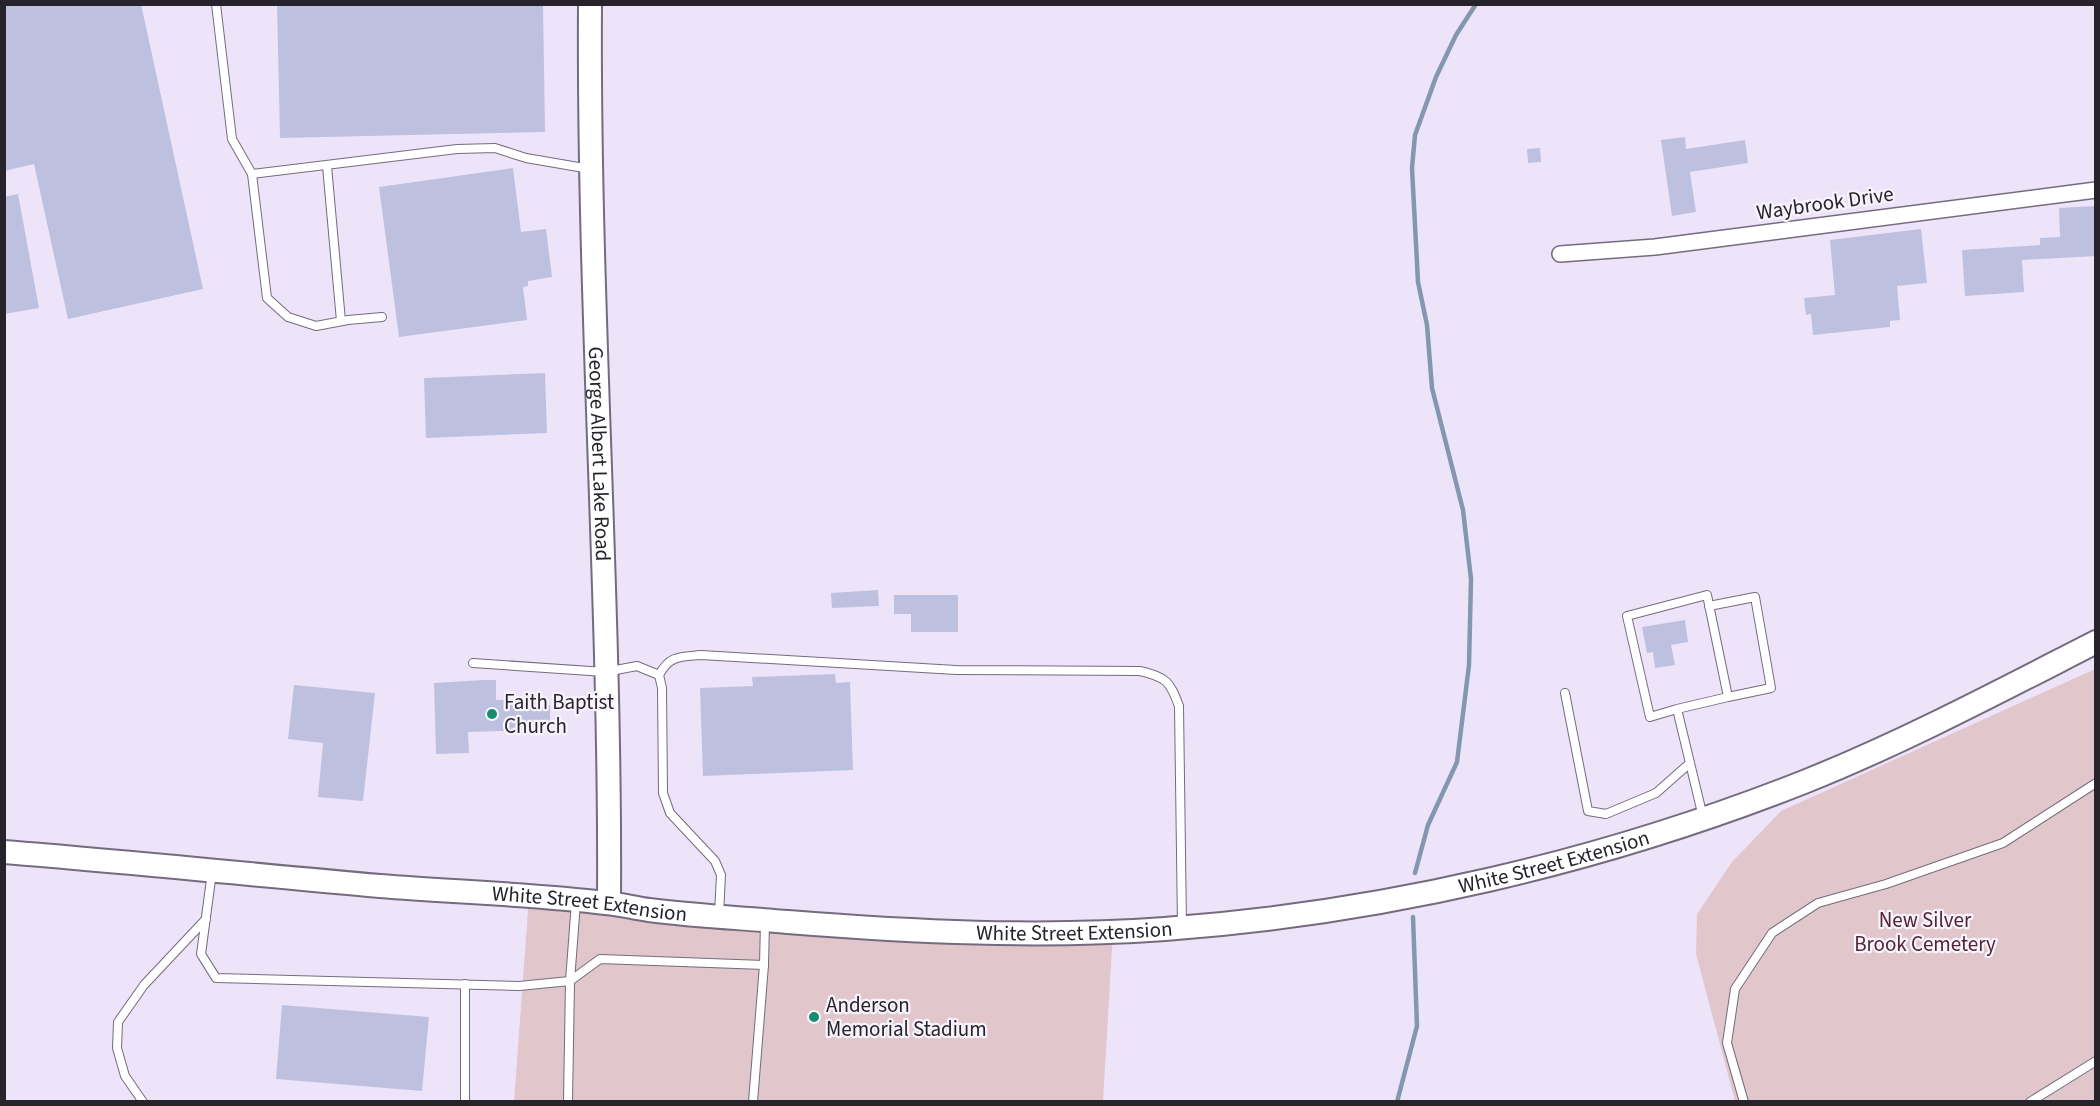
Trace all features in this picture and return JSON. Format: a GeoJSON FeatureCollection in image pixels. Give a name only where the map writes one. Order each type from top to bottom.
{"type":"FeatureCollection","features":[{"type":"Feature","properties":{"kind":"street","name":"George Albert Lake Road"},"geometry":{"type":"LineString","coordinates":[[590,4],[591,170],[610,813],[609,903]]}},
{"type":"Feature","properties":{"kind":"street","name":"Waybrook Drive"},"geometry":{"type":"LineString","coordinates":[[1560,254],[1655,247],[2096,190]]}},
{"type":"Feature","properties":{"kind":"street","name":"White Street Extension"},"geometry":{"type":"LineString","coordinates":[[4,852],[383,886],[576,900],[647,910],[934,931],[1053,933],[1182,928],[1268,919],[1416,895],[1510,875],[1609,848],[1703,818],[1803,782],[1861,758],[2096,642]]}},
{"type":"Feature","properties":{"kind":"lane"},"geometry":{"type":"LineString","coordinates":[[216,4],[232,139],[252,174],[267,298],[288,317],[316,326],[382,317]]}},
{"type":"Feature","properties":{"kind":"lane"},"geometry":{"type":"LineString","coordinates":[[252,174],[457,149],[495,148],[526,158],[591,170]]}},
{"type":"Feature","properties":{"kind":"lane"},"geometry":{"type":"LineString","coordinates":[[327,166],[341,321]]}},
{"type":"Feature","properties":{"kind":"lane"},"geometry":{"type":"LineString","coordinates":[[1709,606],[1755,597],[1771,688],[1650,717],[1627,616],[1707,595],[1709,606],[1728,697]]}},
{"type":"Feature","properties":{"kind":"lane"},"geometry":{"type":"LineString","coordinates":[[719,916],[722,875],[715,861],[670,813],[663,793],[662,688],[658,675],[664,665],[674,657],[701,655],[956,670],[1140,671],[1158,675],[1172,687],[1179,706],[1182,928]]}},
{"type":"Feature","properties":{"kind":"lane"},"geometry":{"type":"LineString","coordinates":[[473,663],[605,672],[637,666],[658,675]]}},
{"type":"Feature","properties":{"kind":"lane"},"geometry":{"type":"LineString","coordinates":[[1565,693],[1588,811],[1606,814],[1656,793],[1690,763]]}},
{"type":"Feature","properties":{"kind":"lane"},"geometry":{"type":"LineString","coordinates":[[1677,709],[1703,818]]}},
{"type":"Feature","properties":{"kind":"lane"},"geometry":{"type":"LineString","coordinates":[[1744,1101],[1727,1043],[1734,1000],[1736,989],[1772,933],[1818,903],[1886,884],[2003,843],[2096,783]]}},
{"type":"Feature","properties":{"kind":"lane"},"geometry":{"type":"LineString","coordinates":[[212,870],[201,954],[216,978],[519,986],[570,981],[600,959],[764,965]]}},
{"type":"Feature","properties":{"kind":"lane"},"geometry":{"type":"LineString","coordinates":[[568,1101],[570,981],[576,900]]}},
{"type":"Feature","properties":{"kind":"lane"},"geometry":{"type":"LineString","coordinates":[[143,1101],[125,1076],[117,1048],[118,1022],[144,985],[206,919]]}},
{"type":"Feature","properties":{"kind":"lane"},"geometry":{"type":"LineString","coordinates":[[754,1101],[765,920]]}},
{"type":"Feature","properties":{"kind":"lane"},"geometry":{"type":"LineString","coordinates":[[465,984],[465,1101]]}},
{"type":"Feature","properties":{"kind":"lane"},"geometry":{"type":"LineString","coordinates":[[2030,1101],[2096,1061]]}},
{"type":"Feature","properties":{"kind":"green space","name":"New Silver Brook Cemetery"},"geometry":{"type":"Polygon","coordinates":[[[2095,669],[2095,1101],[1735,1101],[1696,954],[1697,914],[1732,862],[1781,811],[2095,669]]]}},
{"type":"Feature","properties":{"kind":"green space","name":"Anderson Memorial Stadium"},"geometry":{"type":"Polygon","coordinates":[[[529,897],[1113,932],[1103,1101],[514,1102],[529,897]]]}},
{"type":"Feature","properties":{"kind":"building"},"geometry":{"type":"Polygon","coordinates":[[[4,4],[141,4],[203,289],[68,319],[34,164],[4,171],[4,4]]]}},
{"type":"Feature","properties":{"kind":"building"},"geometry":{"type":"Polygon","coordinates":[[[277,4],[543,4],[545,132],[280,138],[277,4]]]}},
{"type":"Feature","properties":{"kind":"building"},"geometry":{"type":"Polygon","coordinates":[[[1685,137],[1686,149],[1745,140],[1748,163],[1690,172],[1696,212],[1672,216],[1661,140],[1685,137]]]}},
{"type":"Feature","properties":{"kind":"building"},"geometry":{"type":"Polygon","coordinates":[[[1540,148],[1541,162],[1528,163],[1527,149],[1540,148]]]}},
{"type":"Feature","properties":{"kind":"building"},"geometry":{"type":"Polygon","coordinates":[[[513,168],[521,232],[546,229],[552,277],[528,281],[528,286],[523,287],[527,320],[399,337],[379,187],[513,168]]]}},
{"type":"Feature","properties":{"kind":"building"},"geometry":{"type":"Polygon","coordinates":[[[18,194],[39,308],[4,314],[4,197],[18,194]]]}},
{"type":"Feature","properties":{"kind":"building"},"geometry":{"type":"Polygon","coordinates":[[[2096,206],[2096,256],[2022,260],[2024,292],[1965,296],[1962,250],[2040,245],[2040,238],[2060,237],[2059,208],[2096,206]]]}},
{"type":"Feature","properties":{"kind":"building"},"geometry":{"type":"Polygon","coordinates":[[[1921,229],[1927,283],[1897,286],[1900,320],[1890,321],[1890,327],[1813,335],[1811,314],[1806,315],[1804,298],[1835,295],[1830,240],[1921,229]]]}},
{"type":"Feature","properties":{"kind":"building"},"geometry":{"type":"Polygon","coordinates":[[[545,373],[547,433],[426,438],[424,378],[545,373]]]}},
{"type":"Feature","properties":{"kind":"building"},"geometry":{"type":"Polygon","coordinates":[[[878,590],[879,606],[832,608],[831,593],[878,590]]]}},
{"type":"Feature","properties":{"kind":"building"},"geometry":{"type":"Polygon","coordinates":[[[894,595],[958,595],[958,632],[911,632],[911,614],[894,614],[894,595]]]}},
{"type":"Feature","properties":{"kind":"building"},"geometry":{"type":"Polygon","coordinates":[[[1685,620],[1688,642],[1671,645],[1675,665],[1655,668],[1653,652],[1647,653],[1642,627],[1685,620]]]}},
{"type":"Feature","properties":{"kind":"building"},"geometry":{"type":"Polygon","coordinates":[[[835,674],[836,683],[850,682],[853,770],[703,776],[700,688],[753,686],[752,677],[835,674]]]}},
{"type":"Feature","properties":{"kind":"building","name":"Faith Baptist Church"},"geometry":{"type":"Polygon","coordinates":[[[496,680],[496,700],[540,699],[540,705],[550,705],[550,723],[540,723],[540,730],[468,732],[469,753],[436,754],[434,683],[496,680]]]}},
{"type":"Feature","properties":{"kind":"building"},"geometry":{"type":"Polygon","coordinates":[[[294,685],[375,693],[363,801],[318,797],[323,743],[288,739],[294,685]]]}},
{"type":"Feature","properties":{"kind":"building"},"geometry":{"type":"Polygon","coordinates":[[[282,1005],[429,1017],[422,1091],[276,1079],[282,1005]]]}},
{"type":"Feature","properties":{"kind":"waterway"},"geometry":{"type":"LineString","coordinates":[[1415,873],[1428,825],[1457,762],[1469,665],[1471,579],[1463,510],[1432,388],[1427,325],[1418,282],[1412,168],[1415,135],[1436,77],[1456,35],[1476,4]]}},
{"type":"Feature","properties":{"kind":"waterway"},"geometry":{"type":"LineString","coordinates":[[1397,1102],[1417,1026],[1413,917]]}},
{"type":"Feature","properties":{"kind":"place","name":"Faith Baptist Church"},"geometry":{"type":"Point","coordinates":[492,714]}},
{"type":"Feature","properties":{"kind":"place","name":"Anderson Memorial Stadium"},"geometry":{"type":"Point","coordinates":[814,1017]}}]}
